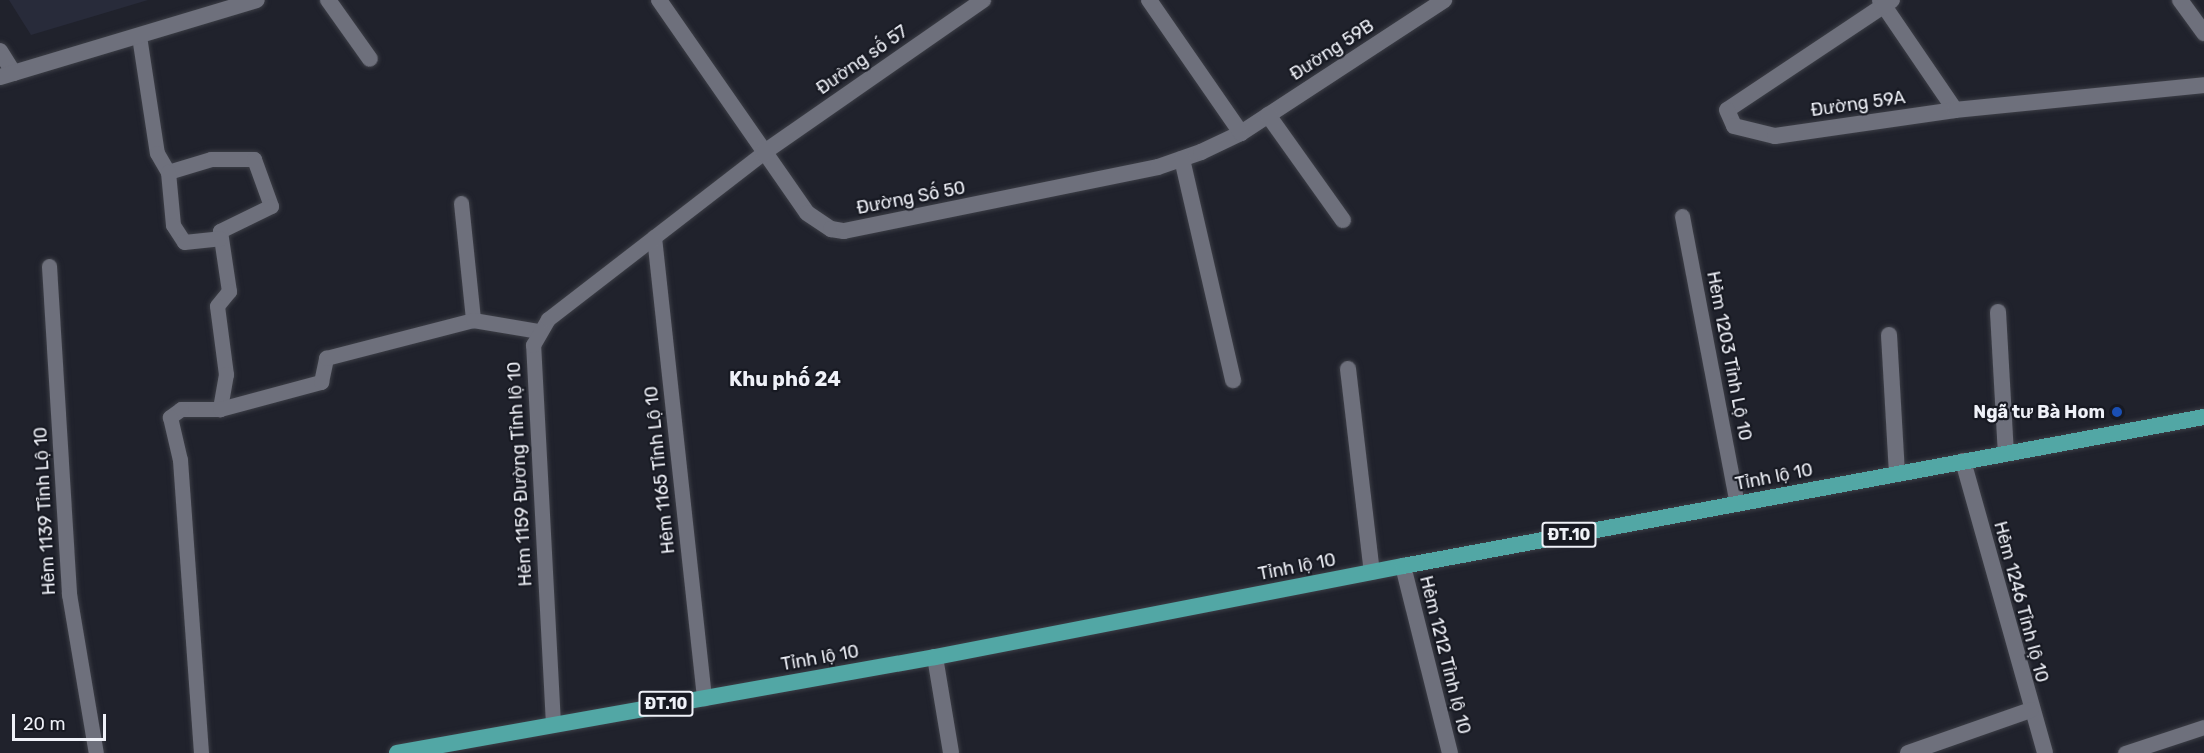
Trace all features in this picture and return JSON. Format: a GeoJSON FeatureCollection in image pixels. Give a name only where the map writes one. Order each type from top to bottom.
{"type":"FeatureCollection","features":[{"type":"Feature","properties":{"kind":"main road","name":"Tỉnh lộ 10"},"geometry":{"type":"LineString","coordinates":[[397,753],[437,749],[553,724],[935,657],[1403,566],[2204,417]]}},
{"type":"Feature","properties":{"kind":"street"},"geometry":{"type":"LineString","coordinates":[[0,51],[7,75],[257,0]]}},
{"type":"Feature","properties":{"kind":"street"},"geometry":{"type":"LineString","coordinates":[[328,0],[370,59]]}},
{"type":"Feature","properties":{"kind":"street","name":"Đường Số 50"},"geometry":{"type":"LineString","coordinates":[[659,0],[807,213],[831,229],[844,231],[1182,159],[1241,133]]}},
{"type":"Feature","properties":{"kind":"street","name":"Đường số 57"},"geometry":{"type":"LineString","coordinates":[[764,153],[982,0]]}},
{"type":"Feature","properties":{"kind":"street"},"geometry":{"type":"LineString","coordinates":[[1149,0],[1241,133]]}},
{"type":"Feature","properties":{"kind":"street","name":"Đường 59B"},"geometry":{"type":"LineString","coordinates":[[1241,133],[1444,0]]}},
{"type":"Feature","properties":{"kind":"street"},"geometry":{"type":"LineString","coordinates":[[2180,0],[2204,33]]}},
{"type":"Feature","properties":{"kind":"street"},"geometry":{"type":"LineString","coordinates":[[1885,2],[1955,110]]}},
{"type":"Feature","properties":{"kind":"street","name":"Đường 59A"},"geometry":{"type":"LineString","coordinates":[[1885,2],[1727,110],[1734,126],[1775,136],[1955,110],[2204,86]]}},
{"type":"Feature","properties":{"kind":"street"},"geometry":{"type":"LineString","coordinates":[[1268,116],[1343,220]]}},
{"type":"Feature","properties":{"kind":"street"},"geometry":{"type":"LineString","coordinates":[[1182,159],[1233,380]]}},
{"type":"Feature","properties":{"kind":"street"},"geometry":{"type":"LineString","coordinates":[[1998,312],[2006,453]]}},
{"type":"Feature","properties":{"kind":"street"},"geometry":{"type":"LineString","coordinates":[[1889,335],[1897,474]]}},
{"type":"Feature","properties":{"kind":"street"},"geometry":{"type":"LineString","coordinates":[[1348,369],[1372,572]]}},
{"type":"Feature","properties":{"kind":"street","name":"Hẻm 1246 Tỉnh lộ 10"},"geometry":{"type":"LineString","coordinates":[[1963,461],[2031,710],[2045,753]]}},
{"type":"Feature","properties":{"kind":"street","name":"Hẻm 1212 Tỉnh lộ 10"},"geometry":{"type":"LineString","coordinates":[[1403,566],[1450,753]]}},
{"type":"Feature","properties":{"kind":"street"},"geometry":{"type":"LineString","coordinates":[[935,657],[951,753]]}},
{"type":"Feature","properties":{"kind":"street"},"geometry":{"type":"LineString","coordinates":[[1908,753],[2031,710]]}},
{"type":"Feature","properties":{"kind":"lane"},"geometry":{"type":"LineString","coordinates":[[139,36],[157,153],[168,172],[172,225],[184,242],[220,238]]}},
{"type":"Feature","properties":{"kind":"lane"},"geometry":{"type":"LineString","coordinates":[[201,753],[180,460],[170,417],[181,409],[220,409],[321,382],[326,358],[473,320],[539,331],[548,319],[764,153]]}},
{"type":"Feature","properties":{"kind":"lane"},"geometry":{"type":"LineString","coordinates":[[168,172],[211,159],[254,159],[271,206],[220,231],[229,291],[217,306],[226,374],[220,409]]}},
{"type":"Feature","properties":{"kind":"lane"},"geometry":{"type":"LineString","coordinates":[[461,203],[473,320]]}},
{"type":"Feature","properties":{"kind":"lane","name":"Hẻm 1203 Tỉnh Lộ 10"},"geometry":{"type":"LineString","coordinates":[[1682,216],[1737,504]]}},
{"type":"Feature","properties":{"kind":"lane","name":"Hẻm 1165 Tỉnh Lộ 10"},"geometry":{"type":"LineString","coordinates":[[654,237],[704,698]]}},
{"type":"Feature","properties":{"kind":"lane","name":"Hẻm 1139 Tỉnh Lộ 10"},"geometry":{"type":"LineString","coordinates":[[49,266],[69,594],[96,753]]}},
{"type":"Feature","properties":{"kind":"lane","name":"Hẻm 1159 Đường Tỉnh lộ 10"},"geometry":{"type":"LineString","coordinates":[[539,331],[533,345],[553,724]]}},
{"type":"Feature","properties":{"kind":"lane"},"geometry":{"type":"LineString","coordinates":[[2125,753],[2204,727]]}},
{"type":"Feature","properties":{"kind":"shaded area"},"geometry":{"type":"Polygon","coordinates":[[[9,0],[148,0],[31,35],[9,0]]]}},
{"type":"Feature","properties":{"kind":"place","name":"Ngã tư Bà Hom"},"geometry":{"type":"Point","coordinates":[2117,412]}},
{"type":"Feature","properties":{"kind":"district","name":"Khu phố 24"},"geometry":{"type":"Point","coordinates":[785,379]}}]}
